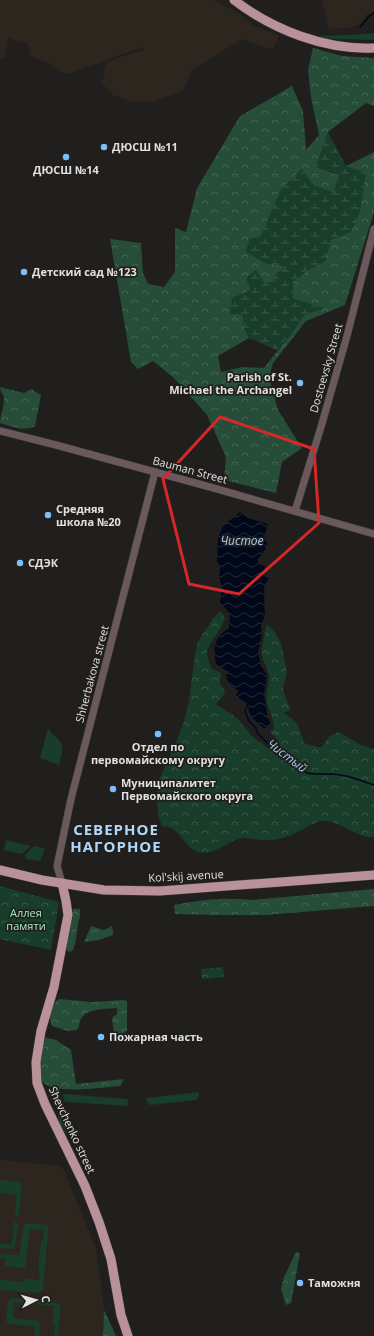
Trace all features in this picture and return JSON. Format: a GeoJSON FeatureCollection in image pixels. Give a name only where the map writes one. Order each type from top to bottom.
{"type":"FeatureCollection","features":[{"type":"Feature","properties":{"kind":"main road"},"geometry":{"type":"LineString","coordinates":[[234,0],[260,17],[296,34],[338,46],[374,48]]}},
{"type":"Feature","properties":{"kind":"main road","name":"Kol'skij avenue"},"geometry":{"type":"LineString","coordinates":[[0,870],[42,880],[104,890],[160,891],[374,875]]}},
{"type":"Feature","properties":{"kind":"main road","name":"Shevchenko street"},"geometry":{"type":"LineString","coordinates":[[62,883],[68,915],[54,987],[41,1031],[36,1062],[36,1077],[45,1104],[85,1186],[99,1222],[110,1260],[119,1304],[128,1336]]}},
{"type":"Feature","properties":{"kind":"street","name":"Dostoevsky Street"},"geometry":{"type":"LineString","coordinates":[[295,511],[349,329],[374,229]]}},
{"type":"Feature","properties":{"kind":"street","name":"Bauman Street"},"geometry":{"type":"LineString","coordinates":[[0,431],[155,472],[374,534]]}},
{"type":"Feature","properties":{"kind":"street","name":"Shherbakova street"},"geometry":{"type":"LineString","coordinates":[[62,883],[57,866],[71,799],[155,472]]}},
{"type":"Feature","properties":{"kind":"highlighted area"},"geometry":{"type":"Polygon","coordinates":[[[220,417],[314,449],[319,523],[239,594],[189,584],[163,479],[220,417]]]}},
{"type":"Feature","properties":{"kind":"shaded area"},"geometry":{"type":"Polygon","coordinates":[[[0,0],[213,0],[237,12],[252,25],[279,35],[273,50],[242,39],[191,71],[184,90],[153,102],[131,101],[113,95],[101,82],[104,76],[105,67],[109,61],[144,50],[142,47],[68,74],[59,71],[50,64],[31,56],[27,42],[15,40],[9,36],[4,57],[0,59],[0,0]]]}},
{"type":"Feature","properties":{"kind":"shaded area"},"geometry":{"type":"Polygon","coordinates":[[[322,0],[374,0],[374,13],[367,14],[359,24],[348,28],[329,29],[322,0]]]}},
{"type":"Feature","properties":{"kind":"shaded area"},"geometry":{"type":"Polygon","coordinates":[[[0,1160],[62,1166],[96,1248],[104,1310],[103,1336],[0,1336],[0,1160]]]}},
{"type":"Feature","properties":{"kind":"green space"},"geometry":{"type":"Polygon","coordinates":[[[374,33],[374,40],[334,39],[317,36],[351,35],[374,33]]]}},
{"type":"Feature","properties":{"kind":"green space"},"geometry":{"type":"Polygon","coordinates":[[[313,48],[342,56],[374,58],[374,106],[366,103],[328,132],[316,167],[339,175],[334,193],[314,186],[270,217],[261,236],[265,263],[287,266],[276,282],[268,283],[250,292],[230,313],[243,315],[244,328],[249,338],[218,356],[221,372],[242,367],[264,368],[304,315],[324,308],[293,299],[293,282],[308,270],[325,261],[346,166],[374,152],[374,212],[345,305],[306,321],[273,363],[270,373],[271,385],[278,410],[302,448],[282,462],[276,493],[224,480],[226,457],[207,415],[174,378],[153,361],[138,369],[131,362],[110,239],[141,243],[143,273],[148,284],[164,287],[175,272],[175,228],[186,232],[197,188],[240,116],[292,86],[303,111],[306,150],[319,135],[311,97],[308,70],[313,48]]]}},
{"type":"Feature","properties":{"kind":"green space"},"geometry":{"type":"Polygon","coordinates":[[[328,132],[346,166],[366,173],[360,212],[351,232],[331,240],[325,261],[308,270],[293,282],[293,299],[324,308],[304,315],[294,330],[277,350],[249,338],[244,328],[243,315],[230,313],[232,298],[250,290],[246,278],[256,270],[264,283],[275,282],[274,275],[287,266],[265,263],[246,252],[249,239],[261,236],[281,189],[302,169],[314,186],[334,193],[339,175],[316,167],[328,132]]]}},
{"type":"Feature","properties":{"kind":"green space"},"geometry":{"type":"Polygon","coordinates":[[[0,387],[24,393],[31,389],[41,395],[35,426],[31,428],[22,428],[0,423],[4,399],[0,387]]]}},
{"type":"Feature","properties":{"kind":"green space"},"geometry":{"type":"Polygon","coordinates":[[[220,611],[225,618],[207,653],[211,668],[221,673],[220,684],[225,691],[224,695],[216,704],[237,718],[252,736],[282,760],[287,755],[280,746],[278,740],[270,732],[274,729],[274,725],[267,702],[269,675],[263,659],[262,651],[266,625],[272,628],[281,643],[287,672],[283,688],[291,710],[283,713],[296,722],[304,743],[321,748],[329,737],[338,732],[360,744],[374,749],[374,837],[362,835],[335,823],[322,821],[293,834],[273,840],[242,838],[214,851],[203,853],[190,847],[175,830],[162,826],[158,815],[157,785],[182,728],[189,702],[198,641],[220,611]]]}},
{"type":"Feature","properties":{"kind":"green space"},"geometry":{"type":"Polygon","coordinates":[[[48,728],[59,740],[62,746],[59,765],[40,758],[48,728]]]}},
{"type":"Feature","properties":{"kind":"green space"},"geometry":{"type":"Polygon","coordinates":[[[6,840],[31,846],[22,854],[4,850],[6,840]]]}},
{"type":"Feature","properties":{"kind":"green space"},"geometry":{"type":"Polygon","coordinates":[[[34,846],[45,849],[40,861],[26,859],[25,855],[34,846]]]}},
{"type":"Feature","properties":{"kind":"green space","name":"Аллея памяти"},"geometry":{"type":"Polygon","coordinates":[[[0,886],[59,902],[51,950],[0,939],[0,886]]]}},
{"type":"Feature","properties":{"kind":"green space"},"geometry":{"type":"Polygon","coordinates":[[[374,889],[374,906],[266,915],[175,914],[174,905],[213,900],[252,900],[374,889]]]}},
{"type":"Feature","properties":{"kind":"green space"},"geometry":{"type":"Polygon","coordinates":[[[73,909],[80,909],[80,916],[75,944],[72,951],[68,952],[65,946],[73,909]]]}},
{"type":"Feature","properties":{"kind":"green space"},"geometry":{"type":"Polygon","coordinates":[[[91,926],[104,930],[112,926],[113,935],[99,940],[84,942],[91,926]]]}},
{"type":"Feature","properties":{"kind":"green space"},"geometry":{"type":"Polygon","coordinates":[[[223,967],[224,977],[202,979],[201,969],[223,967]]]}},
{"type":"Feature","properties":{"kind":"green space"},"geometry":{"type":"Polygon","coordinates":[[[59,999],[92,1002],[127,1001],[127,1031],[119,1035],[114,1033],[112,1018],[117,1014],[117,1008],[99,1009],[88,1013],[83,1016],[79,1027],[76,1030],[68,1031],[52,1026],[50,1019],[51,1011],[56,1001],[59,999]]]}},
{"type":"Feature","properties":{"kind":"green space"},"geometry":{"type":"Polygon","coordinates":[[[43,1037],[56,1040],[71,1050],[76,1084],[124,1079],[120,1086],[91,1089],[66,1089],[55,1088],[47,1085],[41,1080],[38,1070],[43,1037]]]}},
{"type":"Feature","properties":{"kind":"green space"},"geometry":{"type":"Polygon","coordinates":[[[199,1092],[199,1096],[196,1100],[150,1105],[146,1098],[199,1092]]]}},
{"type":"Feature","properties":{"kind":"green space"},"geometry":{"type":"Polygon","coordinates":[[[63,1095],[127,1099],[129,1103],[126,1106],[67,1102],[64,1101],[63,1095]]]}},
{"type":"Feature","properties":{"kind":"green space"},"geometry":{"type":"Polygon","coordinates":[[[61,1111],[69,1111],[67,1135],[59,1122],[58,1116],[61,1111]]]}},
{"type":"Feature","properties":{"kind":"green space"},"geometry":{"type":"Polygon","coordinates":[[[0,1180],[22,1182],[19,1216],[15,1215],[17,1195],[0,1193],[0,1180]]]}},
{"type":"Feature","properties":{"kind":"green space"},"geometry":{"type":"Polygon","coordinates":[[[16,1221],[18,1224],[15,1247],[11,1249],[0,1248],[0,1243],[12,1245],[14,1223],[16,1221]]]}},
{"type":"Feature","properties":{"kind":"green space"},"geometry":{"type":"Polygon","coordinates":[[[26,1223],[46,1225],[49,1227],[43,1289],[40,1293],[0,1290],[0,1280],[24,1282],[24,1279],[39,1280],[40,1271],[38,1270],[41,1241],[43,1241],[44,1230],[30,1229],[25,1268],[5,1266],[6,1258],[0,1258],[0,1254],[19,1255],[23,1228],[26,1223]]]}},
{"type":"Feature","properties":{"kind":"green space"},"geometry":{"type":"Polygon","coordinates":[[[296,1252],[300,1253],[291,1303],[286,1305],[281,1289],[284,1277],[296,1252]]]}},
{"type":"Feature","properties":{"kind":"green space"},"geometry":{"type":"Polygon","coordinates":[[[11,1298],[59,1303],[61,1308],[58,1335],[65,1336],[54,1336],[55,1324],[52,1323],[54,1306],[14,1302],[13,1318],[40,1321],[39,1336],[34,1336],[35,1327],[8,1323],[6,1321],[7,1309],[11,1298]]]}},
{"type":"Feature","properties":{"kind":"green space"},"geometry":{"type":"Polygon","coordinates":[[[104,1310],[116,1336],[103,1336],[104,1310]]]}},
{"type":"Feature","properties":{"kind":"water","name":"Чистое"},"geometry":{"type":"Polygon","coordinates":[[[240,512],[248,518],[268,524],[264,537],[267,543],[265,550],[258,559],[258,564],[265,566],[264,574],[269,578],[264,587],[265,615],[261,625],[262,635],[258,652],[261,666],[267,675],[264,694],[270,723],[265,729],[251,715],[248,704],[236,696],[238,691],[229,684],[226,675],[228,671],[216,664],[215,658],[216,643],[220,635],[229,628],[230,614],[220,602],[222,587],[219,577],[220,566],[217,561],[218,538],[223,526],[240,512]]]}},
{"type":"Feature","properties":{"kind":"waterway"},"geometry":{"type":"LineString","coordinates":[[360,27],[369,16],[374,13]]}},
{"type":"Feature","properties":{"kind":"waterway","name":"Чистый"},"geometry":{"type":"LineString","coordinates":[[248,704],[245,711],[249,721],[256,728],[257,733],[299,769],[310,774],[332,774],[344,776],[374,785]]}},
{"type":"Feature","properties":{"kind":"place","name":"ДЮСШ №11"},"geometry":{"type":"Point","coordinates":[104,147]}},
{"type":"Feature","properties":{"kind":"place","name":"ДЮСШ №14"},"geometry":{"type":"Point","coordinates":[66,157]}},
{"type":"Feature","properties":{"kind":"place","name":"Детский сад №123"},"geometry":{"type":"Point","coordinates":[24,272]}},
{"type":"Feature","properties":{"kind":"place","name":"Parish of St. Michael the Archangel"},"geometry":{"type":"Point","coordinates":[300,383]}},
{"type":"Feature","properties":{"kind":"place","name":"Средняя школа №20"},"geometry":{"type":"Point","coordinates":[48,515]}},
{"type":"Feature","properties":{"kind":"place","name":"СДЭК"},"geometry":{"type":"Point","coordinates":[20,563]}},
{"type":"Feature","properties":{"kind":"place","name":"Отдел по первомайскому округу"},"geometry":{"type":"Point","coordinates":[158,734]}},
{"type":"Feature","properties":{"kind":"place","name":"Муниципалитет Первомайского округа"},"geometry":{"type":"Point","coordinates":[113,789]}},
{"type":"Feature","properties":{"kind":"place","name":"Пожарная часть"},"geometry":{"type":"Point","coordinates":[101,1037]}},
{"type":"Feature","properties":{"kind":"place","name":"Таможня"},"geometry":{"type":"Point","coordinates":[300,1283]}},
{"type":"Feature","properties":{"kind":"district","name":"СЕВЕРНОЕ НАГОРНОЕ"},"geometry":{"type":"Point","coordinates":[116,838]}}]}
